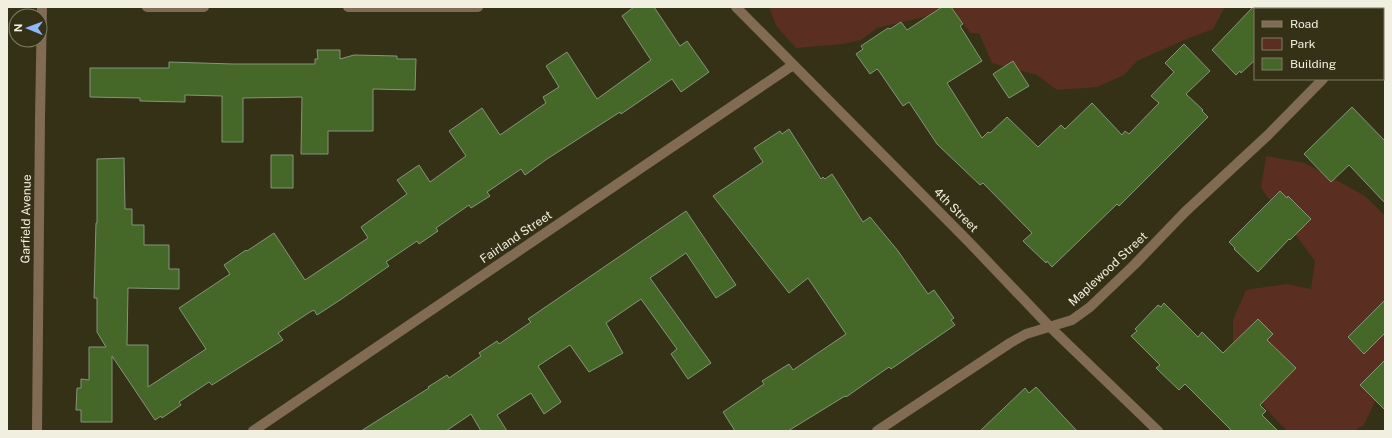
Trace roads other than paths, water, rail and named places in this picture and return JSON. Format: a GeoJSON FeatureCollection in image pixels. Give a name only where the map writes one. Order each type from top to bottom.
{"type":"FeatureCollection","features":[{"type":"Feature","properties":{"kind":"street","name":"Garfield Avenue"},"geometry":{"type":"LineString","coordinates":[[37,431],[42,7]]}},
{"type":"Feature","properties":{"kind":"street"},"geometry":{"type":"LineString","coordinates":[[147,7],[204,7]]}},
{"type":"Feature","properties":{"kind":"street"},"geometry":{"type":"LineString","coordinates":[[348,7],[478,7]]}},
{"type":"Feature","properties":{"kind":"street","name":"4th Street"},"geometry":{"type":"LineString","coordinates":[[736,7],[962,235],[1050,327],[1158,431]]}},
{"type":"Feature","properties":{"kind":"street","name":"Fairland Street"},"geometry":{"type":"LineString","coordinates":[[253,431],[793,65]]}},
{"type":"Feature","properties":{"kind":"street","name":"Maplewood Street"},"geometry":{"type":"LineString","coordinates":[[877,431],[1010,343],[1026,334],[1072,320],[1090,307],[1134,265],[1185,212],[1268,135],[1322,80]]}}]}
